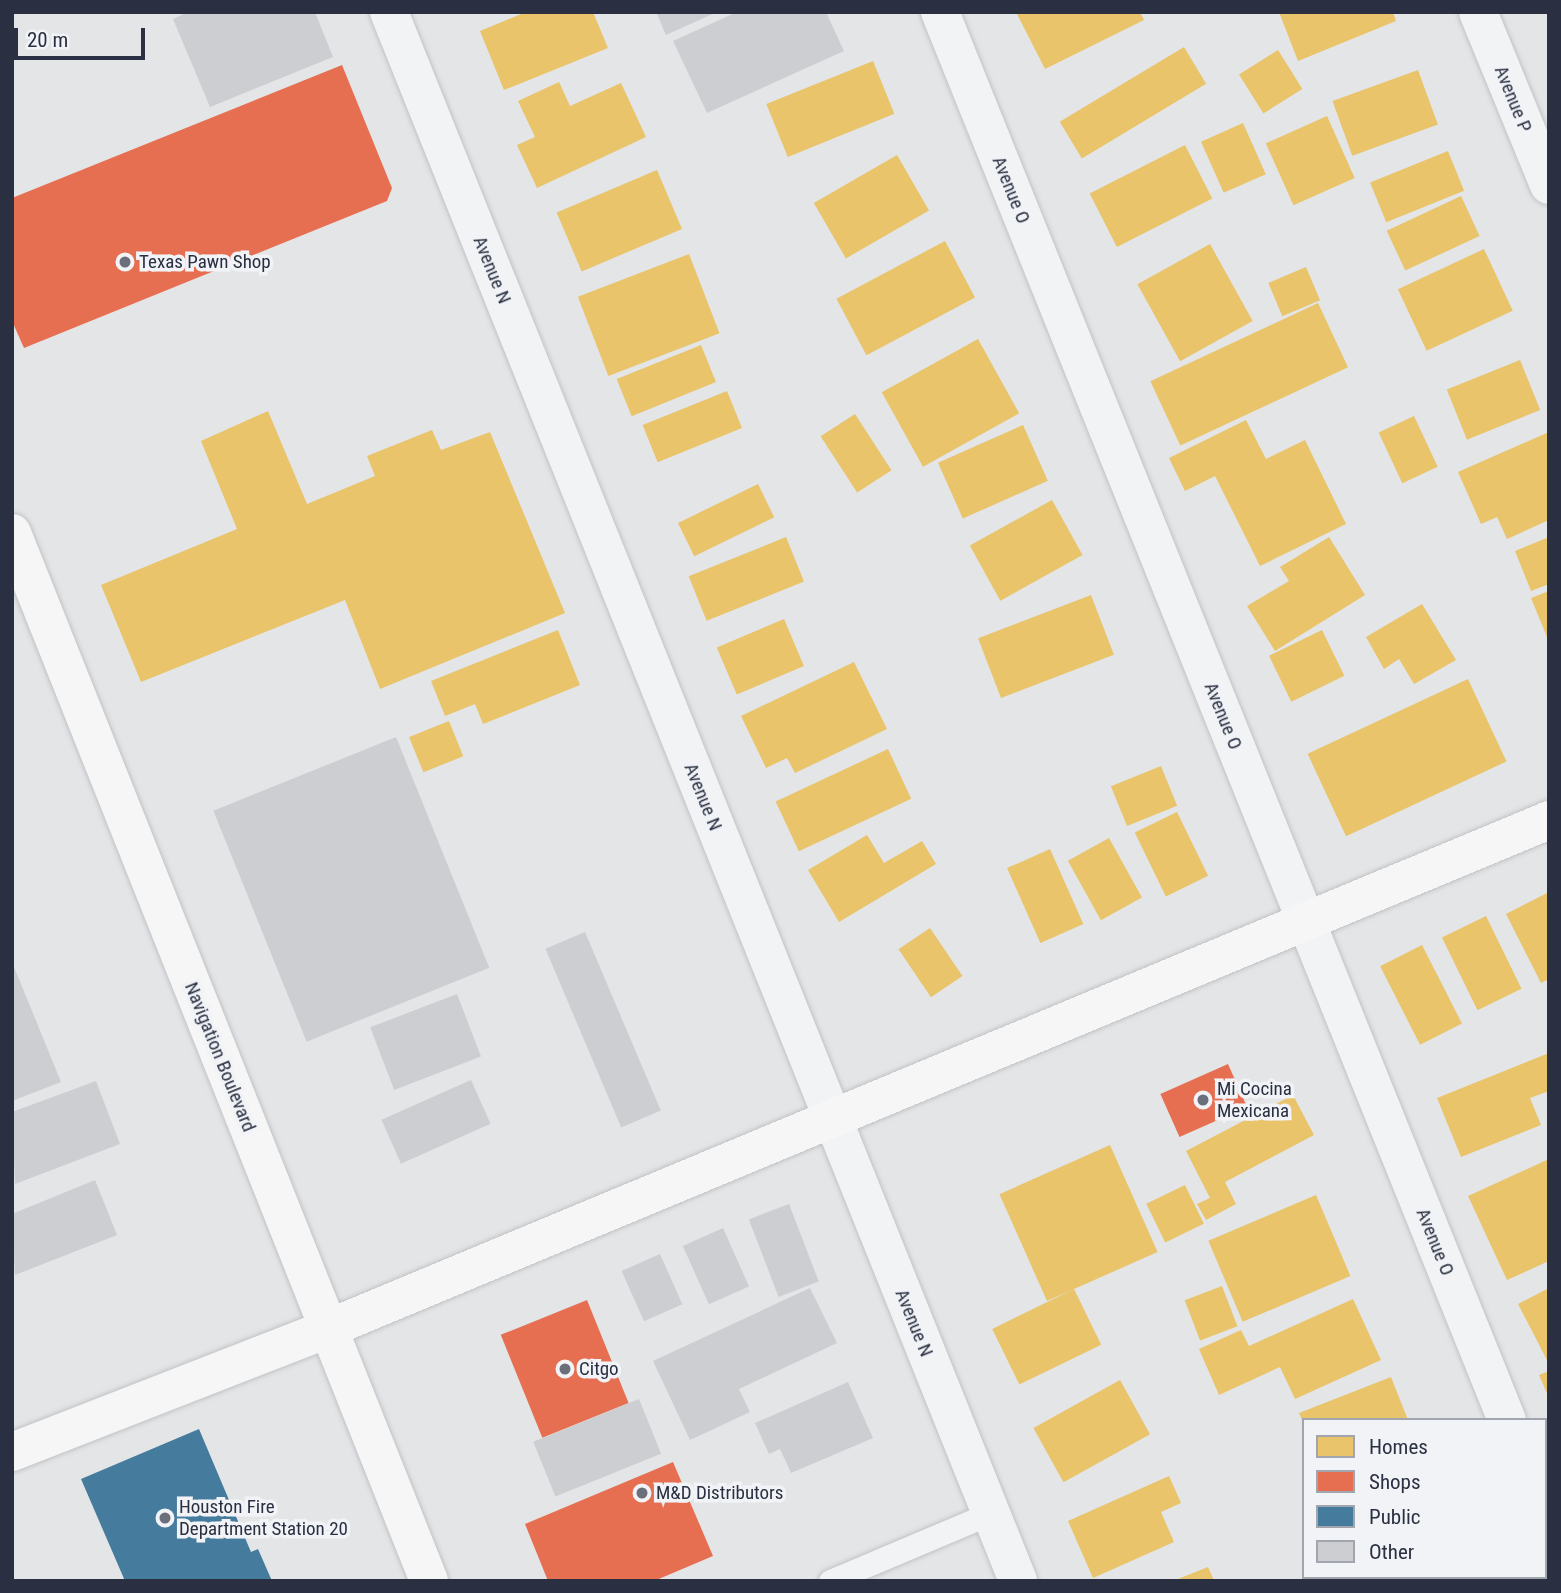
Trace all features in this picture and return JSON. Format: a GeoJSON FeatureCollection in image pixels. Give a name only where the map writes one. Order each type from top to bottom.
{"type":"FeatureCollection","features":[{"type":"Feature","properties":{"kind":"main road","name":"Navigation Boulevard"},"geometry":{"type":"LineString","coordinates":[[12,533],[429,1581]]}},
{"type":"Feature","properties":{"kind":"main road"},"geometry":{"type":"LineString","coordinates":[[12,1452],[327,1329],[1549,821]]}},
{"type":"Feature","properties":{"kind":"street","name":"Avenue N"},"geometry":{"type":"LineString","coordinates":[[389,12],[1018,1581]]}},
{"type":"Feature","properties":{"kind":"street","name":"Avenue O"},"geometry":{"type":"LineString","coordinates":[[940,12],[1506,1418]]}},
{"type":"Feature","properties":{"kind":"street","name":"Avenue P"},"geometry":{"type":"LineString","coordinates":[[1478,12],[1549,185]]}},
{"type":"Feature","properties":{"kind":"lane"},"geometry":{"type":"LineString","coordinates":[[830,1581],[991,1513]]}},
{"type":"Feature","properties":{"kind":"building: Homes"},"geometry":{"type":"Polygon","coordinates":[[[526,12],[593,12],[608,48],[504,90],[480,31],[526,12]]]}},
{"type":"Feature","properties":{"kind":"building: Homes"},"geometry":{"type":"Polygon","coordinates":[[[1016,12],[1140,12],[1144,20],[1045,69],[1016,12]]]}},
{"type":"Feature","properties":{"kind":"building: Homes"},"geometry":{"type":"Polygon","coordinates":[[[1279,12],[1393,12],[1396,21],[1298,61],[1279,12]]]}},
{"type":"Feature","properties":{"kind":"building: Homes"},"geometry":{"type":"Polygon","coordinates":[[[1184,47],[1206,84],[1082,159],[1060,122],[1184,47]]]}},
{"type":"Feature","properties":{"kind":"building: Homes"},"geometry":{"type":"Polygon","coordinates":[[[1278,50],[1302,89],[1263,113],[1239,74],[1278,50]]]}},
{"type":"Feature","properties":{"kind":"building: Homes"},"geometry":{"type":"Polygon","coordinates":[[[873,61],[894,114],[788,157],[766,104],[873,61]]]}},
{"type":"Feature","properties":{"kind":"building: Homes"},"geometry":{"type":"Polygon","coordinates":[[[1418,70],[1438,125],[1352,156],[1332,101],[1418,70]]]}},
{"type":"Feature","properties":{"kind":"building: Homes"},"geometry":{"type":"Polygon","coordinates":[[[559,82],[570,106],[621,83],[646,137],[537,188],[517,145],[535,137],[518,101],[559,82]]]}},
{"type":"Feature","properties":{"kind":"building: Homes"},"geometry":{"type":"Polygon","coordinates":[[[1327,116],[1355,178],[1293,205],[1266,143],[1327,116]]]}},
{"type":"Feature","properties":{"kind":"building: Homes"},"geometry":{"type":"Polygon","coordinates":[[[1243,123],[1266,174],[1224,193],[1201,142],[1243,123]]]}},
{"type":"Feature","properties":{"kind":"building: Homes"},"geometry":{"type":"Polygon","coordinates":[[[1185,145],[1212,198],[1117,247],[1090,194],[1185,145]]]}},
{"type":"Feature","properties":{"kind":"building: Homes"},"geometry":{"type":"Polygon","coordinates":[[[1448,151],[1464,191],[1386,222],[1370,182],[1448,151]]]}},
{"type":"Feature","properties":{"kind":"building: Homes"},"geometry":{"type":"Polygon","coordinates":[[[897,155],[929,210],[846,258],[814,203],[897,155]]]}},
{"type":"Feature","properties":{"kind":"building: Homes"},"geometry":{"type":"Polygon","coordinates":[[[657,170],[682,229],[582,272],[557,213],[657,170]]]}},
{"type":"Feature","properties":{"kind":"building: Homes"},"geometry":{"type":"Polygon","coordinates":[[[1461,196],[1480,236],[1405,271],[1387,231],[1461,196]]]}},
{"type":"Feature","properties":{"kind":"building: Homes"},"geometry":{"type":"Polygon","coordinates":[[[945,241],[975,298],[866,355],[836,299],[945,241]]]}},
{"type":"Feature","properties":{"kind":"building: Homes"},"geometry":{"type":"Polygon","coordinates":[[[1210,244],[1253,321],[1180,361],[1137,284],[1210,244]]]}},
{"type":"Feature","properties":{"kind":"building: Homes"},"geometry":{"type":"Polygon","coordinates":[[[1484,249],[1513,311],[1427,351],[1398,289],[1484,249]]]}},
{"type":"Feature","properties":{"kind":"building: Homes"},"geometry":{"type":"Polygon","coordinates":[[[689,254],[719,333],[608,376],[578,297],[689,254]]]}},
{"type":"Feature","properties":{"kind":"building: Homes"},"geometry":{"type":"Polygon","coordinates":[[[1306,267],[1320,300],[1282,316],[1268,283],[1306,267]]]}},
{"type":"Feature","properties":{"kind":"building: Homes"},"geometry":{"type":"Polygon","coordinates":[[[1318,303],[1348,367],[1180,446],[1150,381],[1318,303]]]}},
{"type":"Feature","properties":{"kind":"building: Homes"},"geometry":{"type":"Polygon","coordinates":[[[978,339],[1019,413],[923,467],[882,392],[978,339]]]}},
{"type":"Feature","properties":{"kind":"building: Homes"},"geometry":{"type":"Polygon","coordinates":[[[701,345],[716,382],[632,416],[617,379],[701,345]]]}},
{"type":"Feature","properties":{"kind":"building: Homes"},"geometry":{"type":"Polygon","coordinates":[[[1520,360],[1540,410],[1467,440],[1447,390],[1520,360]]]}},
{"type":"Feature","properties":{"kind":"building: Homes"},"geometry":{"type":"Polygon","coordinates":[[[727,391],[742,428],[658,462],[643,425],[727,391]]]}},
{"type":"Feature","properties":{"kind":"building: Homes"},"geometry":{"type":"Polygon","coordinates":[[[268,411],[307,504],[375,476],[367,456],[432,430],[441,450],[490,432],[565,613],[380,689],[345,600],[141,682],[101,585],[237,529],[201,441],[268,411]]]}},
{"type":"Feature","properties":{"kind":"building: Homes"},"geometry":{"type":"Polygon","coordinates":[[[855,414],[891,470],[857,493],[821,436],[855,414]]]}},
{"type":"Feature","properties":{"kind":"building: Homes"},"geometry":{"type":"Polygon","coordinates":[[[1414,416],[1438,467],[1402,483],[1379,432],[1414,416]]]}},
{"type":"Feature","properties":{"kind":"building: Homes"},"geometry":{"type":"Polygon","coordinates":[[[1246,420],[1266,459],[1305,440],[1346,524],[1260,566],[1215,476],[1185,491],[1169,458],[1246,420]]]}},
{"type":"Feature","properties":{"kind":"building: Homes"},"geometry":{"type":"Polygon","coordinates":[[[1023,425],[1048,481],[963,519],[938,463],[1023,425]]]}},
{"type":"Feature","properties":{"kind":"building: Homes"},"geometry":{"type":"Polygon","coordinates":[[[1549,432],[1549,520],[1507,539],[1497,517],[1481,524],[1458,472],[1549,432]]]}},
{"type":"Feature","properties":{"kind":"building: Homes"},"geometry":{"type":"Polygon","coordinates":[[[758,484],[774,517],[694,556],[678,523],[758,484]]]}},
{"type":"Feature","properties":{"kind":"building: Homes"},"geometry":{"type":"Polygon","coordinates":[[[1052,500],[1083,555],[1000,601],[970,546],[1052,500]]]}},
{"type":"Feature","properties":{"kind":"building: Homes"},"geometry":{"type":"Polygon","coordinates":[[[786,537],[804,582],[707,621],[689,576],[786,537]]]}},
{"type":"Feature","properties":{"kind":"building: Homes"},"geometry":{"type":"Polygon","coordinates":[[[1329,537],[1365,595],[1275,651],[1247,606],[1289,581],[1280,567],[1329,537]]]}},
{"type":"Feature","properties":{"kind":"building: Homes"},"geometry":{"type":"Polygon","coordinates":[[[1549,537],[1549,584],[1531,591],[1515,551],[1549,537]]]}},
{"type":"Feature","properties":{"kind":"building: Homes"},"geometry":{"type":"Polygon","coordinates":[[[1549,591],[1549,637],[1547,637],[1531,598],[1549,591]]]}},
{"type":"Feature","properties":{"kind":"building: Homes"},"geometry":{"type":"Polygon","coordinates":[[[1091,595],[1114,655],[1001,698],[978,638],[1091,595]]]}},
{"type":"Feature","properties":{"kind":"building: Homes"},"geometry":{"type":"Polygon","coordinates":[[[1422,604],[1456,660],[1414,684],[1399,659],[1384,669],[1366,637],[1422,604]]]}},
{"type":"Feature","properties":{"kind":"building: Homes"},"geometry":{"type":"Polygon","coordinates":[[[784,619],[804,666],[737,694],[717,648],[784,619]]]}},
{"type":"Feature","properties":{"kind":"building: Homes"},"geometry":{"type":"Polygon","coordinates":[[[558,630],[580,685],[483,724],[475,704],[445,716],[431,681],[558,630]]]}},
{"type":"Feature","properties":{"kind":"building: Homes"},"geometry":{"type":"Polygon","coordinates":[[[1322,630],[1344,676],[1291,702],[1269,656],[1322,630]]]}},
{"type":"Feature","properties":{"kind":"building: Homes"},"geometry":{"type":"Polygon","coordinates":[[[854,662],[887,729],[795,773],[787,758],[766,768],[741,716],[854,662]]]}},
{"type":"Feature","properties":{"kind":"building: Homes"},"geometry":{"type":"Polygon","coordinates":[[[1468,679],[1506,761],[1346,836],[1308,754],[1468,679]]]}},
{"type":"Feature","properties":{"kind":"building: Homes"},"geometry":{"type":"Polygon","coordinates":[[[449,721],[463,756],[423,772],[409,737],[449,721]]]}},
{"type":"Feature","properties":{"kind":"building: Homes"},"geometry":{"type":"Polygon","coordinates":[[[888,749],[911,799],[799,851],[776,801],[888,749]]]}},
{"type":"Feature","properties":{"kind":"building: Homes"},"geometry":{"type":"Polygon","coordinates":[[[1161,766],[1177,806],[1127,826],[1111,786],[1161,766]]]}},
{"type":"Feature","properties":{"kind":"building: Homes"},"geometry":{"type":"Polygon","coordinates":[[[1177,812],[1208,876],[1166,896],[1135,833],[1177,812]]]}},
{"type":"Feature","properties":{"kind":"building: Homes"},"geometry":{"type":"Polygon","coordinates":[[[867,835],[884,863],[922,841],[936,864],[839,922],[808,870],[867,835]]]}},
{"type":"Feature","properties":{"kind":"building: Homes"},"geometry":{"type":"Polygon","coordinates":[[[1109,838],[1142,897],[1101,920],[1068,861],[1109,838]]]}},
{"type":"Feature","properties":{"kind":"building: Homes"},"geometry":{"type":"Polygon","coordinates":[[[1050,849],[1083,924],[1040,943],[1007,868],[1050,849]]]}},
{"type":"Feature","properties":{"kind":"building: Homes"},"geometry":{"type":"Polygon","coordinates":[[[1549,892],[1549,979],[1541,983],[1506,914],[1549,892]]]}},
{"type":"Feature","properties":{"kind":"building: Homes"},"geometry":{"type":"Polygon","coordinates":[[[1486,916],[1522,989],[1477,1010],[1442,937],[1486,916]]]}},
{"type":"Feature","properties":{"kind":"building: Homes"},"geometry":{"type":"Polygon","coordinates":[[[930,928],[962,976],[931,997],[898,949],[930,928]]]}},
{"type":"Feature","properties":{"kind":"building: Homes"},"geometry":{"type":"Polygon","coordinates":[[[1422,945],[1462,1023],[1420,1045],[1380,966],[1422,945]]]}},
{"type":"Feature","properties":{"kind":"building: Homes"},"geometry":{"type":"Polygon","coordinates":[[[1549,1053],[1549,1091],[1530,1098],[1541,1125],[1461,1157],[1437,1098],[1549,1053]]]}},
{"type":"Feature","properties":{"kind":"building: Homes"},"geometry":{"type":"Polygon","coordinates":[[[1293,1095],[1314,1135],[1225,1182],[1236,1204],[1206,1220],[1197,1204],[1210,1198],[1186,1151],[1293,1095]]]}},
{"type":"Feature","properties":{"kind":"building: Homes"},"geometry":{"type":"Polygon","coordinates":[[[1110,1145],[1158,1252],[1047,1301],[999,1194],[1110,1145]]]}},
{"type":"Feature","properties":{"kind":"building: Homes"},"geometry":{"type":"Polygon","coordinates":[[[1549,1159],[1549,1261],[1507,1280],[1468,1196],[1549,1159]]]}},
{"type":"Feature","properties":{"kind":"building: Homes"},"geometry":{"type":"Polygon","coordinates":[[[1185,1185],[1204,1224],[1165,1242],[1146,1204],[1185,1185]]]}},
{"type":"Feature","properties":{"kind":"building: Homes"},"geometry":{"type":"Polygon","coordinates":[[[1316,1195],[1350,1276],[1243,1322],[1208,1241],[1316,1195]]]}},
{"type":"Feature","properties":{"kind":"building: Homes"},"geometry":{"type":"Polygon","coordinates":[[[1222,1286],[1237,1326],[1200,1340],[1185,1300],[1222,1286]]]}},
{"type":"Feature","properties":{"kind":"building: Homes"},"geometry":{"type":"Polygon","coordinates":[[[1549,1288],[1549,1364],[1518,1304],[1549,1288]]]}},
{"type":"Feature","properties":{"kind":"building: Homes"},"geometry":{"type":"Polygon","coordinates":[[[1074,1289],[1101,1345],[1019,1385],[992,1329],[1074,1289]]]}},
{"type":"Feature","properties":{"kind":"building: Homes"},"geometry":{"type":"Polygon","coordinates":[[[1353,1299],[1381,1360],[1295,1399],[1280,1367],[1219,1395],[1199,1349],[1241,1330],[1249,1346],[1353,1299]]]}},
{"type":"Feature","properties":{"kind":"building: Homes"},"geometry":{"type":"Polygon","coordinates":[[[1549,1371],[1549,1398],[1539,1375],[1549,1371]]]}},
{"type":"Feature","properties":{"kind":"building: Homes"},"geometry":{"type":"Polygon","coordinates":[[[1391,1377],[1407,1418],[1302,1420],[1299,1413],[1391,1377]]]}},
{"type":"Feature","properties":{"kind":"building: Homes"},"geometry":{"type":"Polygon","coordinates":[[[1120,1380],[1150,1434],[1063,1482],[1033,1428],[1120,1380]]]}},
{"type":"Feature","properties":{"kind":"building: Homes"},"geometry":{"type":"Polygon","coordinates":[[[1169,1476],[1181,1503],[1161,1512],[1174,1542],[1093,1578],[1068,1521],[1169,1476]]]}},
{"type":"Feature","properties":{"kind":"building: Homes"},"geometry":{"type":"Polygon","coordinates":[[[1208,1567],[1214,1581],[1173,1581],[1208,1567]]]}},
{"type":"Feature","properties":{"kind":"building: Homes"},"geometry":{"type":"Polygon","coordinates":[[[1342,1579],[1343,1581],[1304,1581],[1342,1579]]]}},
{"type":"Feature","properties":{"kind":"building: Homes"},"geometry":{"type":"Polygon","coordinates":[[[1379,1579],[1463,1579],[1463,1581],[1379,1579]]]}},
{"type":"Feature","properties":{"kind":"building: Homes"},"geometry":{"type":"Polygon","coordinates":[[[1480,1579],[1511,1579],[1511,1581],[1480,1579]]]}},
{"type":"Feature","properties":{"kind":"building: Shops","name":"Texas Pawn Shop"},"geometry":{"type":"Polygon","coordinates":[[[342,65],[392,188],[387,201],[24,348],[12,321],[12,198],[342,65]]]}},
{"type":"Feature","properties":{"kind":"building: Shops","name":"Mi Cocina Mexicana"},"geometry":{"type":"Polygon","coordinates":[[[1228,1064],[1247,1107],[1180,1137],[1160,1094],[1228,1064]]]}},
{"type":"Feature","properties":{"kind":"building: Shops","name":"Citgo"},"geometry":{"type":"Polygon","coordinates":[[[587,1300],[629,1403],[542,1438],[501,1335],[587,1300]]]}},
{"type":"Feature","properties":{"kind":"building: Shops","name":"M&D Distributors"},"geometry":{"type":"Polygon","coordinates":[[[673,1462],[713,1556],[654,1581],[548,1581],[525,1524],[673,1462]]]}},
{"type":"Feature","properties":{"kind":"building: Public"},"geometry":{"type":"Polygon","coordinates":[[[199,1429],[251,1552],[258,1549],[272,1581],[125,1581],[81,1479],[199,1429]]]}},
{"type":"Feature","properties":{"kind":"building: Other"},"geometry":{"type":"Polygon","coordinates":[[[188,12],[315,12],[333,57],[210,107],[173,19],[188,12]]]}},
{"type":"Feature","properties":{"kind":"building: Other"},"geometry":{"type":"Polygon","coordinates":[[[656,12],[717,12],[666,35],[656,12]]]}},
{"type":"Feature","properties":{"kind":"building: Other"},"geometry":{"type":"Polygon","coordinates":[[[737,12],[826,12],[844,51],[707,113],[673,41],[737,12]]]}},
{"type":"Feature","properties":{"kind":"building: Other"},"geometry":{"type":"Polygon","coordinates":[[[396,737],[489,968],[307,1042],[213,811],[396,737]]]}},
{"type":"Feature","properties":{"kind":"building: Other"},"geometry":{"type":"Polygon","coordinates":[[[585,932],[661,1111],[621,1127],[545,949],[585,932]]]}},
{"type":"Feature","properties":{"kind":"building: Other"},"geometry":{"type":"Polygon","coordinates":[[[12,962],[61,1082],[12,1101],[12,962]]]}},
{"type":"Feature","properties":{"kind":"building: Other"},"geometry":{"type":"Polygon","coordinates":[[[457,994],[481,1057],[394,1090],[370,1027],[457,994]]]}},
{"type":"Feature","properties":{"kind":"building: Other"},"geometry":{"type":"Polygon","coordinates":[[[471,1080],[491,1124],[401,1164],[381,1120],[471,1080]]]}},
{"type":"Feature","properties":{"kind":"building: Other"},"geometry":{"type":"Polygon","coordinates":[[[96,1081],[120,1144],[15,1184],[12,1112],[96,1081]]]}},
{"type":"Feature","properties":{"kind":"building: Other"},"geometry":{"type":"Polygon","coordinates":[[[95,1180],[117,1235],[15,1275],[12,1214],[95,1180]]]}},
{"type":"Feature","properties":{"kind":"building: Other"},"geometry":{"type":"Polygon","coordinates":[[[789,1204],[819,1281],[779,1297],[749,1219],[789,1204]]]}},
{"type":"Feature","properties":{"kind":"building: Other"},"geometry":{"type":"Polygon","coordinates":[[[723,1228],[749,1286],[709,1304],[683,1246],[723,1228]]]}},
{"type":"Feature","properties":{"kind":"building: Other"},"geometry":{"type":"Polygon","coordinates":[[[660,1254],[682,1304],[644,1321],[622,1271],[660,1254]]]}},
{"type":"Feature","properties":{"kind":"building: Other"},"geometry":{"type":"Polygon","coordinates":[[[810,1288],[837,1343],[739,1389],[750,1412],[690,1440],[653,1361],[810,1288]]]}},
{"type":"Feature","properties":{"kind":"building: Other"},"geometry":{"type":"Polygon","coordinates":[[[848,1382],[873,1438],[791,1473],[780,1449],[769,1454],[755,1423],[848,1382]]]}},
{"type":"Feature","properties":{"kind":"building: Other"},"geometry":{"type":"Polygon","coordinates":[[[639,1399],[661,1454],[555,1496],[533,1442],[639,1399]]]}},
{"type":"Feature","properties":{"kind":"place","name":"Texas Pawn Shop"},"geometry":{"type":"Point","coordinates":[125,262]}},
{"type":"Feature","properties":{"kind":"place","name":"Mi Cocina Mexicana"},"geometry":{"type":"Point","coordinates":[1203,1100]}},
{"type":"Feature","properties":{"kind":"place","name":"Citgo"},"geometry":{"type":"Point","coordinates":[565,1369]}},
{"type":"Feature","properties":{"kind":"place","name":"M&D Distributors"},"geometry":{"type":"Point","coordinates":[642,1493]}},
{"type":"Feature","properties":{"kind":"place","name":"Houston Fire Department Station 20"},"geometry":{"type":"Point","coordinates":[165,1518]}}]}
